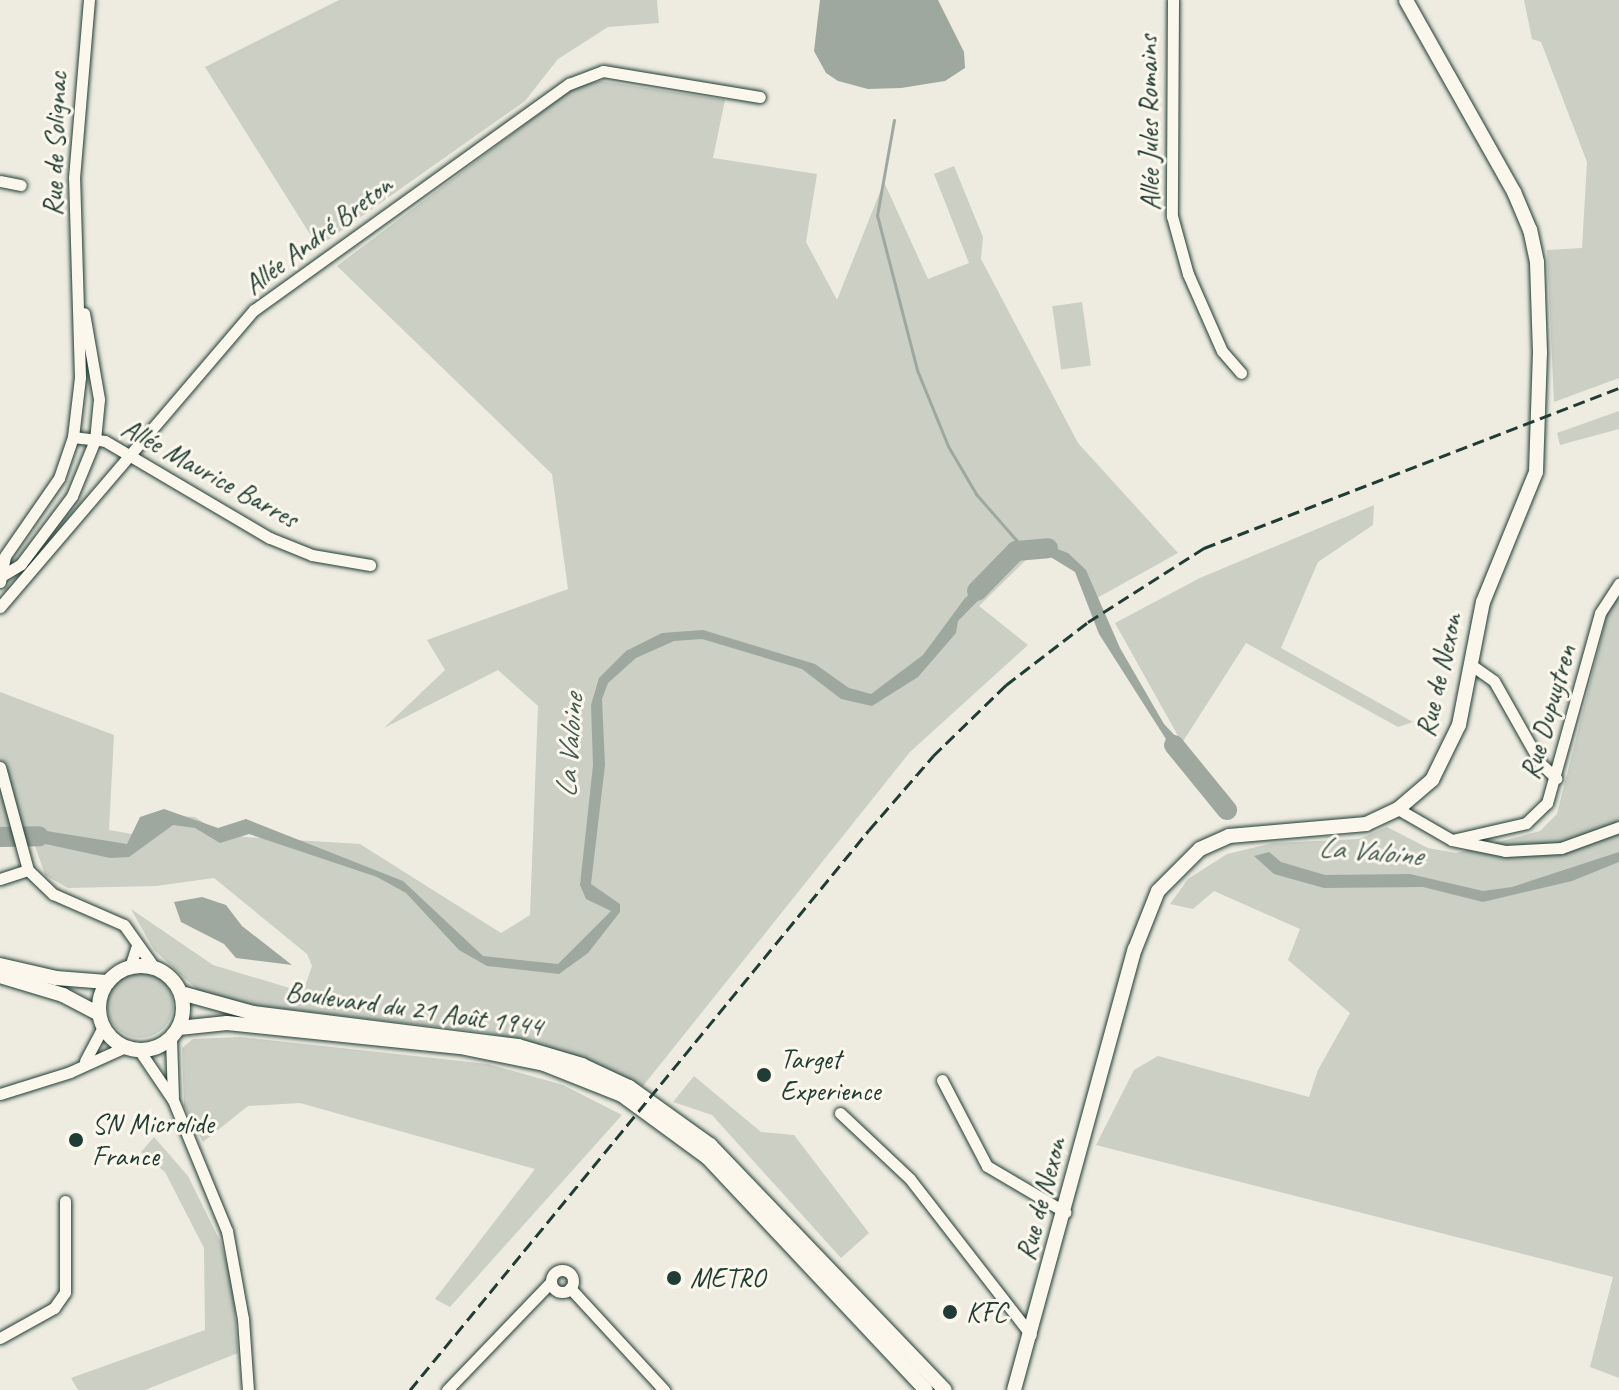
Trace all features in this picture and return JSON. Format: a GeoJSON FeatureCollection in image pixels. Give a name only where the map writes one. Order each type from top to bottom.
{"type":"FeatureCollection","features":[{"type":"Feature","properties":{"kind":"main road","name":"Rue de Nexon"},"geometry":{"type":"LineString","coordinates":[[1014,1390],[1145,917],[1175,868],[1200,849],[1229,836],[1352,827],[1398,809],[1442,766],[1459,725],[1483,602],[1536,472],[1541,402],[1537,262],[1514,192],[1406,0]]}},
{"type":"Feature","properties":{"kind":"main road"},"geometry":{"type":"LineString","coordinates":[[0,965],[56,978],[107,982],[130,967],[154,967],[181,993],[175,1033],[132,1048],[101,1020],[63,995],[0,976]]}},
{"type":"Feature","properties":{"kind":"main road"},"geometry":{"type":"LineString","coordinates":[[101,1020],[107,982]]}},
{"type":"Feature","properties":{"kind":"main road","name":"Boulevard du 21 Août 1944"},"geometry":{"type":"LineString","coordinates":[[181,993],[242,1012],[518,1046],[629,1087],[710,1145],[945,1390]]}},
{"type":"Feature","properties":{"kind":"main road","name":"Boulevard du 21 Août 1944"},"geometry":{"type":"LineString","coordinates":[[175,1033],[227,1023],[474,1049],[544,1064],[622,1095],[708,1158],[926,1390]]}},
{"type":"Feature","properties":{"kind":"main road","name":"Rue de Nexon"},"geometry":{"type":"LineString","coordinates":[[1020,1374],[1020,1390]]}},
{"type":"Feature","properties":{"kind":"street","name":"Rue de Solignac"},"geometry":{"type":"LineString","coordinates":[[1,576],[5,556],[59,478],[73,437],[80,377],[74,178],[89,0]]}},
{"type":"Feature","properties":{"kind":"street","name":"Allée Jules Romains"},"geometry":{"type":"LineString","coordinates":[[1173,0],[1172,216],[1188,274],[1222,351],[1241,373]]}},
{"type":"Feature","properties":{"kind":"street","name":"Allée André Breton"},"geometry":{"type":"LineString","coordinates":[[0,607],[254,310],[569,84],[603,71],[760,97]]}},
{"type":"Feature","properties":{"kind":"street"},"geometry":{"type":"LineString","coordinates":[[0,181],[21,185]]}},
{"type":"Feature","properties":{"kind":"street","name":"Rue de Solignac"},"geometry":{"type":"LineString","coordinates":[[1,576],[21,564],[72,496],[95,440],[99,399],[79,291]]}},
{"type":"Feature","properties":{"kind":"street","name":"Allée Maurice Barres"},"geometry":{"type":"LineString","coordinates":[[73,437],[95,440],[129,457],[270,538],[312,555],[370,565]]}},
{"type":"Feature","properties":{"kind":"street","name":"Rue Dupuytren"},"geometry":{"type":"LineString","coordinates":[[1452,840],[1526,823],[1547,803],[1600,613],[1619,584]]}},
{"type":"Feature","properties":{"kind":"street"},"geometry":{"type":"LineString","coordinates":[[1470,664],[1494,681],[1541,764],[1556,778]]}},
{"type":"Feature","properties":{"kind":"street"},"geometry":{"type":"LineString","coordinates":[[0,767],[14,831],[28,870],[53,894],[112,916],[154,967]]}},
{"type":"Feature","properties":{"kind":"street"},"geometry":{"type":"LineString","coordinates":[[1398,809],[1452,840],[1505,851],[1561,848],[1619,827]]}},
{"type":"Feature","properties":{"kind":"street"},"geometry":{"type":"LineString","coordinates":[[0,879],[28,870]]}},
{"type":"Feature","properties":{"kind":"street"},"geometry":{"type":"LineString","coordinates":[[130,967],[137,945]]}},
{"type":"Feature","properties":{"kind":"street"},"geometry":{"type":"LineString","coordinates":[[77,1069],[96,1048],[101,1020]]}},
{"type":"Feature","properties":{"kind":"street"},"geometry":{"type":"LineString","coordinates":[[173,1100],[175,1033]]}},
{"type":"Feature","properties":{"kind":"street"},"geometry":{"type":"LineString","coordinates":[[0,1094],[132,1048],[173,1100],[227,1231],[243,1319],[248,1390]]}},
{"type":"Feature","properties":{"kind":"street"},"geometry":{"type":"LineString","coordinates":[[942,1080],[987,1166],[1065,1212]]}},
{"type":"Feature","properties":{"kind":"street"},"geometry":{"type":"LineString","coordinates":[[840,1113],[910,1179],[1031,1335]]}},
{"type":"Feature","properties":{"kind":"street"},"geometry":{"type":"LineString","coordinates":[[0,1338],[54,1308],[65,1292],[65,1201]]}},
{"type":"Feature","properties":{"kind":"street"},"geometry":{"type":"LineString","coordinates":[[447,1390],[551,1282],[555,1272],[565,1270],[572,1277],[570,1288]]}},
{"type":"Feature","properties":{"kind":"street"},"geometry":{"type":"LineString","coordinates":[[551,1282],[558,1291],[570,1288]]}},
{"type":"Feature","properties":{"kind":"street"},"geometry":{"type":"LineString","coordinates":[[570,1288],[664,1390]]}},
{"type":"Feature","properties":{"kind":"shaded area"},"geometry":{"type":"Polygon","coordinates":[[[339,0],[657,0],[659,23],[608,27],[558,59],[525,101],[318,247],[205,67],[339,0]]]}},
{"type":"Feature","properties":{"kind":"shaded area"},"geometry":{"type":"Polygon","coordinates":[[[820,0],[938,0],[964,52],[965,68],[945,81],[901,88],[868,89],[838,81],[826,73],[814,51],[820,0]]]}},
{"type":"Feature","properties":{"kind":"shaded area"},"geometry":{"type":"Polygon","coordinates":[[[1524,0],[1619,0],[1619,378],[1554,402],[1547,250],[1582,248],[1587,162],[1541,42],[1532,39],[1524,0]]]}},
{"type":"Feature","properties":{"kind":"shaded area"},"geometry":{"type":"Polygon","coordinates":[[[601,81],[725,100],[713,158],[817,174],[806,242],[837,300],[884,182],[928,279],[969,263],[934,174],[954,166],[983,237],[981,259],[1078,443],[1178,553],[1097,598],[1073,564],[1034,552],[979,606],[1028,645],[910,752],[643,1086],[564,1052],[489,1033],[251,1005],[202,994],[154,950],[131,909],[213,965],[303,992],[312,966],[307,954],[214,878],[156,886],[68,888],[45,875],[33,840],[0,843],[0,692],[114,735],[109,830],[132,834],[175,816],[195,817],[216,831],[245,837],[360,844],[501,933],[530,915],[538,706],[498,670],[384,728],[445,670],[427,640],[568,589],[552,474],[337,266],[576,86],[601,81]]]}},
{"type":"Feature","properties":{"kind":"shaded area"},"geometry":{"type":"Polygon","coordinates":[[[1082,302],[1091,365],[1061,370],[1052,306],[1082,302]]]}},
{"type":"Feature","properties":{"kind":"shaded area"},"geometry":{"type":"Polygon","coordinates":[[[1619,411],[1619,429],[1560,445],[1557,433],[1619,411]]]}},
{"type":"Feature","properties":{"kind":"shaded area"},"geometry":{"type":"Polygon","coordinates":[[[1374,505],[1373,525],[1318,562],[1281,648],[1413,722],[1398,727],[1246,643],[1182,743],[1115,623],[1200,578],[1374,505]]]}},
{"type":"Feature","properties":{"kind":"shaded area"},"geometry":{"type":"Polygon","coordinates":[[[1041,543],[1068,553],[1086,570],[1120,648],[1164,724],[1182,743],[1191,763],[1185,769],[1099,634],[1075,572],[1044,553],[1028,553],[1018,560],[958,621],[956,633],[918,677],[872,706],[841,699],[802,669],[702,639],[674,641],[636,658],[608,683],[602,699],[605,765],[591,884],[620,904],[620,912],[588,953],[559,974],[487,966],[459,950],[406,893],[377,877],[249,834],[220,843],[195,828],[173,825],[129,857],[110,858],[27,840],[25,829],[34,829],[127,844],[140,817],[164,809],[218,828],[246,819],[403,881],[483,956],[558,964],[611,911],[586,899],[580,885],[593,765],[591,705],[599,678],[626,651],[662,633],[703,630],[815,664],[849,688],[871,694],[923,655],[965,598],[1027,545],[1041,543]]]}},
{"type":"Feature","properties":{"kind":"shaded area"},"geometry":{"type":"Polygon","coordinates":[[[1619,597],[1619,1378],[1590,1367],[1613,1277],[1096,1145],[1134,1070],[1158,1056],[1309,1097],[1318,1070],[1350,1013],[1288,960],[1300,929],[1214,891],[1193,909],[1170,904],[1188,879],[1227,854],[1273,843],[1359,839],[1387,827],[1428,848],[1456,853],[1540,831],[1557,814],[1609,607],[1619,597]]]}},
{"type":"Feature","properties":{"kind":"shaded area"},"geometry":{"type":"Polygon","coordinates":[[[1269,852],[1281,862],[1325,875],[1410,874],[1483,891],[1512,887],[1619,852],[1619,862],[1572,881],[1483,902],[1423,887],[1324,888],[1274,874],[1254,856],[1269,852]]]}},
{"type":"Feature","properties":{"kind":"shaded area"},"geometry":{"type":"Polygon","coordinates":[[[202,897],[226,905],[242,926],[292,965],[236,958],[224,944],[181,922],[174,902],[202,897]]]}},
{"type":"Feature","properties":{"kind":"shaded area"},"geometry":{"type":"Polygon","coordinates":[[[140,972],[153,975],[163,982],[170,992],[173,1005],[170,1018],[163,1028],[153,1035],[140,1038],[127,1035],[117,1028],[110,1018],[107,1005],[110,992],[117,982],[127,975],[140,972]]]}},
{"type":"Feature","properties":{"kind":"shaded area"},"geometry":{"type":"Polygon","coordinates":[[[241,1037],[488,1064],[563,1085],[622,1115],[450,1307],[435,1299],[535,1169],[300,1103],[248,1106],[203,1142],[184,1106],[182,1048],[193,1039],[241,1037]]]}},
{"type":"Feature","properties":{"kind":"shaded area"},"geometry":{"type":"Polygon","coordinates":[[[694,1076],[761,1132],[794,1135],[869,1233],[841,1258],[712,1115],[673,1102],[694,1076]]]}},
{"type":"Feature","properties":{"kind":"shaded area"},"geometry":{"type":"Polygon","coordinates":[[[154,1137],[188,1176],[220,1241],[233,1284],[238,1353],[145,1390],[78,1390],[71,1378],[205,1330],[204,1248],[165,1172],[141,1152],[154,1137]]]}},
{"type":"Feature","properties":{"kind":"waterway"},"geometry":{"type":"LineString","coordinates":[[894,120],[877,215],[917,370],[948,446],[976,494],[1025,550]]}},
{"type":"Feature","properties":{"kind":"waterway","name":"La Valoine"},"geometry":{"type":"LineString","coordinates":[[977,591],[1016,551],[1048,548]]}},
{"type":"Feature","properties":{"kind":"waterway","name":"La Valoine"},"geometry":{"type":"LineString","coordinates":[[1174,745],[1227,810]]}},
{"type":"Feature","properties":{"kind":"waterway","name":"La Valoine"},"geometry":{"type":"LineString","coordinates":[[0,837],[39,836]]}},
{"type":"Feature","properties":{"kind":"railway"},"geometry":{"type":"LineString","coordinates":[[410,1390],[869,830],[933,756],[1006,685],[1088,622],[1204,548],[1619,388]]}},
{"type":"Feature","properties":{"kind":"place","name":"Target Experience"},"geometry":{"type":"Point","coordinates":[764,1075]}},
{"type":"Feature","properties":{"kind":"place","name":"SN Microlide France"},"geometry":{"type":"Point","coordinates":[76,1140]}},
{"type":"Feature","properties":{"kind":"place","name":"METRO"},"geometry":{"type":"Point","coordinates":[674,1278]}},
{"type":"Feature","properties":{"kind":"place","name":"KFC"},"geometry":{"type":"Point","coordinates":[950,1312]}}]}
